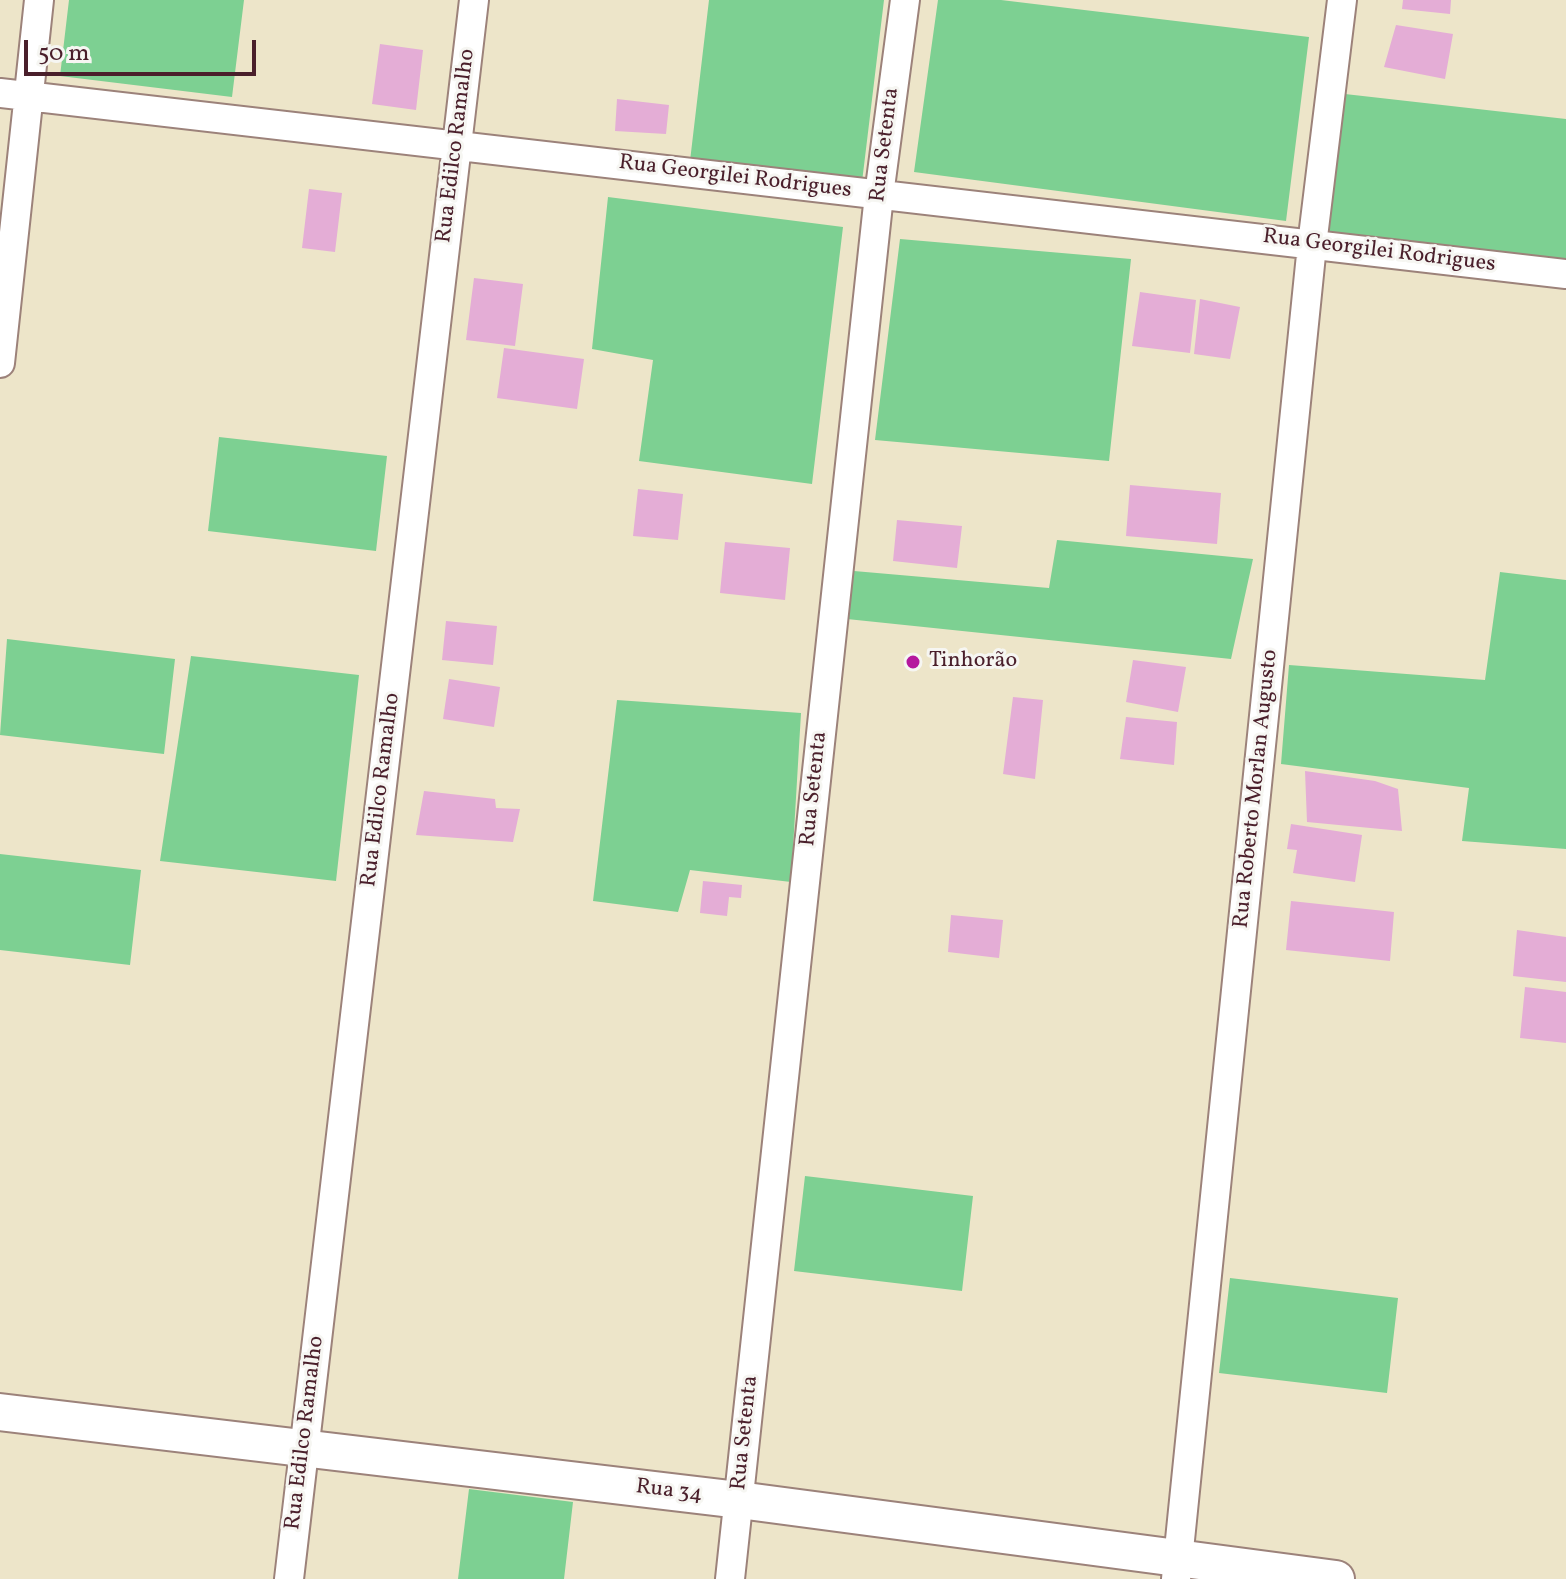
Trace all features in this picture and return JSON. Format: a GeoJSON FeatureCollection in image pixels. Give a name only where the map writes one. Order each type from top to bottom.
{"type":"FeatureCollection","features":[{"type":"Feature","properties":{"kind":"street"},"geometry":{"type":"LineString","coordinates":[[0,363],[14,95],[39,0]]}},
{"type":"Feature","properties":{"kind":"street","name":"Rua Edilco Ramalho"},"geometry":{"type":"LineString","coordinates":[[289,1579],[474,0]]}},
{"type":"Feature","properties":{"kind":"street","name":"Rua Setenta"},"geometry":{"type":"LineString","coordinates":[[730,1579],[879,195],[905,0]]}},
{"type":"Feature","properties":{"kind":"street","name":"Rua Roberto Morlan Augusto"},"geometry":{"type":"LineString","coordinates":[[1178,1569],[1312,245],[1342,0]]}},
{"type":"Feature","properties":{"kind":"street","name":"Rua Georgilei Rodrigues"},"geometry":{"type":"LineString","coordinates":[[14,95],[1566,274]]}},
{"type":"Feature","properties":{"kind":"street","name":"Rua 34"},"geometry":{"type":"LineString","coordinates":[[0,1412],[739,1500],[1178,1569],[1336,1579]]}},
{"type":"Feature","properties":{"kind":"green space"},"geometry":{"type":"Polygon","coordinates":[[[69,0],[244,0],[232,97],[60,76],[69,0]]]}},
{"type":"Feature","properties":{"kind":"green space"},"geometry":{"type":"Polygon","coordinates":[[[709,0],[884,0],[862,182],[690,161],[709,0]]]}},
{"type":"Feature","properties":{"kind":"green space"},"geometry":{"type":"Polygon","coordinates":[[[938,0],[1001,0],[1309,37],[1286,221],[914,172],[938,0]]]}},
{"type":"Feature","properties":{"kind":"green space"},"geometry":{"type":"Polygon","coordinates":[[[1345,94],[1566,119],[1566,264],[1327,232],[1345,94]]]}},
{"type":"Feature","properties":{"kind":"green space"},"geometry":{"type":"Polygon","coordinates":[[[608,197],[843,227],[812,484],[639,461],[653,360],[592,349],[608,197]]]}},
{"type":"Feature","properties":{"kind":"green space"},"geometry":{"type":"Polygon","coordinates":[[[900,239],[1131,259],[1109,461],[875,440],[900,239]]]}},
{"type":"Feature","properties":{"kind":"green space"},"geometry":{"type":"Polygon","coordinates":[[[219,437],[387,456],[376,551],[208,531],[219,437]]]}},
{"type":"Feature","properties":{"kind":"green space"},"geometry":{"type":"Polygon","coordinates":[[[1057,540],[1253,559],[1231,659],[847,619],[854,571],[1049,588],[1057,540]]]}},
{"type":"Feature","properties":{"kind":"green space"},"geometry":{"type":"Polygon","coordinates":[[[1500,572],[1566,580],[1566,849],[1462,841],[1469,788],[1281,764],[1289,665],[1485,680],[1500,572]]]}},
{"type":"Feature","properties":{"kind":"green space"},"geometry":{"type":"Polygon","coordinates":[[[7,639],[175,659],[164,754],[0,735],[7,639]]]}},
{"type":"Feature","properties":{"kind":"green space"},"geometry":{"type":"Polygon","coordinates":[[[191,656],[359,675],[336,881],[160,861],[191,656]]]}},
{"type":"Feature","properties":{"kind":"green space"},"geometry":{"type":"Polygon","coordinates":[[[617,700],[801,713],[791,882],[690,870],[678,912],[593,901],[617,700]]]}},
{"type":"Feature","properties":{"kind":"green space"},"geometry":{"type":"Polygon","coordinates":[[[0,854],[141,870],[130,965],[0,950],[0,854]]]}},
{"type":"Feature","properties":{"kind":"green space"},"geometry":{"type":"Polygon","coordinates":[[[805,1176],[973,1196],[962,1291],[794,1271],[805,1176]]]}},
{"type":"Feature","properties":{"kind":"green space"},"geometry":{"type":"Polygon","coordinates":[[[1230,1278],[1398,1298],[1387,1393],[1219,1373],[1230,1278]]]}},
{"type":"Feature","properties":{"kind":"green space"},"geometry":{"type":"Polygon","coordinates":[[[469,1489],[573,1502],[564,1579],[458,1579],[469,1489]]]}},
{"type":"Feature","properties":{"kind":"building"},"geometry":{"type":"Polygon","coordinates":[[[1403,0],[1451,0],[1450,14],[1402,9],[1403,0]]]}},
{"type":"Feature","properties":{"kind":"building"},"geometry":{"type":"Polygon","coordinates":[[[1396,25],[1453,34],[1445,79],[1384,67],[1396,25]]]}},
{"type":"Feature","properties":{"kind":"building"},"geometry":{"type":"Polygon","coordinates":[[[380,44],[423,50],[416,110],[372,104],[380,44]]]}},
{"type":"Feature","properties":{"kind":"building"},"geometry":{"type":"Polygon","coordinates":[[[617,99],[669,105],[666,134],[615,131],[617,99]]]}},
{"type":"Feature","properties":{"kind":"building"},"geometry":{"type":"Polygon","coordinates":[[[309,189],[342,193],[335,252],[302,248],[309,189]]]}},
{"type":"Feature","properties":{"kind":"building"},"geometry":{"type":"Polygon","coordinates":[[[474,278],[523,284],[515,346],[466,340],[474,278]]]}},
{"type":"Feature","properties":{"kind":"building"},"geometry":{"type":"Polygon","coordinates":[[[1140,292],[1196,300],[1190,353],[1132,346],[1140,292]]]}},
{"type":"Feature","properties":{"kind":"building"},"geometry":{"type":"Polygon","coordinates":[[[1200,299],[1240,307],[1230,359],[1194,354],[1200,299]]]}},
{"type":"Feature","properties":{"kind":"building"},"geometry":{"type":"Polygon","coordinates":[[[504,348],[584,359],[577,409],[497,398],[504,348]]]}},
{"type":"Feature","properties":{"kind":"building"},"geometry":{"type":"Polygon","coordinates":[[[1130,485],[1221,493],[1217,544],[1126,536],[1130,485]]]}},
{"type":"Feature","properties":{"kind":"building"},"geometry":{"type":"Polygon","coordinates":[[[638,489],[683,494],[678,540],[633,536],[638,489]]]}},
{"type":"Feature","properties":{"kind":"building"},"geometry":{"type":"Polygon","coordinates":[[[897,520],[962,526],[957,568],[893,561],[897,520]]]}},
{"type":"Feature","properties":{"kind":"building"},"geometry":{"type":"Polygon","coordinates":[[[725,542],[790,548],[785,600],[720,593],[725,542]]]}},
{"type":"Feature","properties":{"kind":"building"},"geometry":{"type":"Polygon","coordinates":[[[446,621],[497,626],[493,665],[442,660],[446,621]]]}},
{"type":"Feature","properties":{"kind":"building"},"geometry":{"type":"Polygon","coordinates":[[[1133,660],[1186,667],[1178,712],[1126,702],[1133,660]]]}},
{"type":"Feature","properties":{"kind":"building"},"geometry":{"type":"Polygon","coordinates":[[[449,679],[500,687],[494,727],[443,719],[449,679]]]}},
{"type":"Feature","properties":{"kind":"building"},"geometry":{"type":"Polygon","coordinates":[[[1013,697],[1043,700],[1035,779],[1003,774],[1013,697]]]}},
{"type":"Feature","properties":{"kind":"building"},"geometry":{"type":"Polygon","coordinates":[[[1126,717],[1177,722],[1174,765],[1120,759],[1126,717]]]}},
{"type":"Feature","properties":{"kind":"building"},"geometry":{"type":"Polygon","coordinates":[[[1305,771],[1375,781],[1398,789],[1402,831],[1307,822],[1305,771]]]}},
{"type":"Feature","properties":{"kind":"building"},"geometry":{"type":"Polygon","coordinates":[[[424,791],[495,799],[496,808],[520,809],[513,842],[416,835],[424,791]]]}},
{"type":"Feature","properties":{"kind":"building"},"geometry":{"type":"Polygon","coordinates":[[[1291,824],[1362,835],[1355,882],[1293,873],[1297,850],[1287,849],[1291,824]]]}},
{"type":"Feature","properties":{"kind":"building"},"geometry":{"type":"Polygon","coordinates":[[[703,881],[742,885],[741,898],[729,897],[727,916],[700,913],[703,881]]]}},
{"type":"Feature","properties":{"kind":"building"},"geometry":{"type":"Polygon","coordinates":[[[1291,901],[1394,912],[1390,961],[1286,950],[1291,901]]]}},
{"type":"Feature","properties":{"kind":"building"},"geometry":{"type":"Polygon","coordinates":[[[951,915],[1003,920],[999,958],[948,952],[951,915]]]}},
{"type":"Feature","properties":{"kind":"building"},"geometry":{"type":"Polygon","coordinates":[[[1517,930],[1566,937],[1566,982],[1513,976],[1517,930]]]}},
{"type":"Feature","properties":{"kind":"building"},"geometry":{"type":"Polygon","coordinates":[[[1525,987],[1566,992],[1566,1043],[1520,1038],[1525,987]]]}},
{"type":"Feature","properties":{"kind":"place","name":"Tinhorão"},"geometry":{"type":"Point","coordinates":[913,662]}}]}
